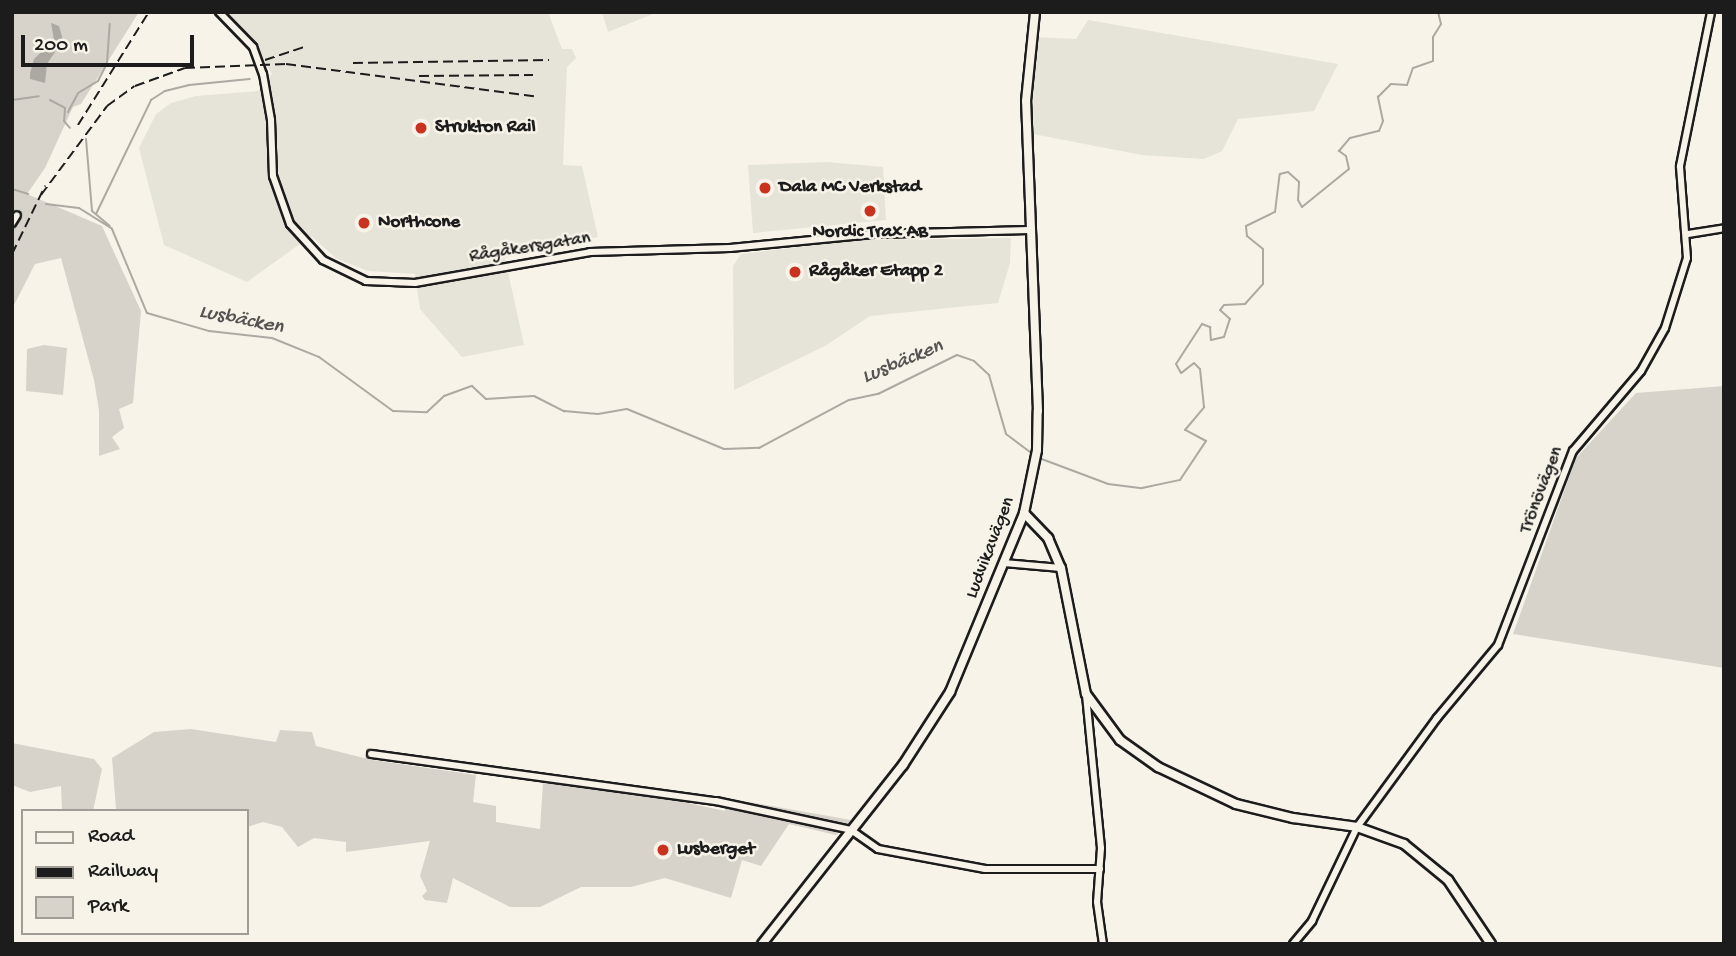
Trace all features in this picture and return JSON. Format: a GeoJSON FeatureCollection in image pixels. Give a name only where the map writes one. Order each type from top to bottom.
{"type":"FeatureCollection","features":[{"type":"Feature","properties":{"kind":"street","name":"Rågåkersgatan"},"geometry":{"type":"LineString","coordinates":[[219,12],[238,28],[260,65],[269,99],[272,176],[290,224],[323,260],[366,281],[415,283],[590,252],[730,248],[873,234],[1028,230]]}},
{"type":"Feature","properties":{"kind":"street","name":"Ludvikavägen"},"geometry":{"type":"LineString","coordinates":[[762,944],[904,765],[950,692],[1024,513],[1037,450],[1038,372],[1028,230],[1026,101],[1035,12]]}},
{"type":"Feature","properties":{"kind":"street","name":"Trönövägen"},"geometry":{"type":"LineString","coordinates":[[1293,944],[1312,920],[1357,827],[1505,634],[1573,452],[1641,371],[1665,328],[1685,270],[1688,234],[1680,195],[1681,166],[1711,12]]}},
{"type":"Feature","properties":{"kind":"street"},"geometry":{"type":"LineString","coordinates":[[12,223],[17,215]]}},
{"type":"Feature","properties":{"kind":"street"},"geometry":{"type":"LineString","coordinates":[[1688,234],[1724,228]]}},
{"type":"Feature","properties":{"kind":"street"},"geometry":{"type":"LineString","coordinates":[[1024,513],[1048,538],[1061,568],[1086,694],[1100,869],[1097,902],[1102,944]]}},
{"type":"Feature","properties":{"kind":"street"},"geometry":{"type":"LineString","coordinates":[[1004,563],[1061,568]]}},
{"type":"Feature","properties":{"kind":"street"},"geometry":{"type":"LineString","coordinates":[[1086,694],[1120,740],[1158,767],[1236,804],[1293,818],[1357,827],[1389,837],[1429,861],[1465,900],[1491,944]]}},
{"type":"Feature","properties":{"kind":"street"},"geometry":{"type":"LineString","coordinates":[[371,754],[640,788],[851,830],[878,849],[985,869],[1100,869]]}},
{"type":"Feature","properties":{"kind":"shaded area"},"geometry":{"type":"Polygon","coordinates":[[[225,12],[548,12],[562,49],[572,49],[576,58],[567,67],[563,165],[582,166],[598,237],[505,258],[524,345],[462,357],[420,309],[415,274],[368,271],[337,259],[311,236],[247,282],[164,245],[139,148],[156,114],[171,103],[196,96],[258,91],[272,74],[242,27],[225,12]]]}},
{"type":"Feature","properties":{"kind":"shaded area"},"geometry":{"type":"Polygon","coordinates":[[[602,12],[658,12],[608,32],[602,12]]]}},
{"type":"Feature","properties":{"kind":"shaded area"},"geometry":{"type":"Polygon","coordinates":[[[1088,20],[1338,64],[1314,111],[1238,119],[1222,151],[1204,159],[1142,155],[1033,134],[1034,37],[1076,39],[1088,20]]]}},
{"type":"Feature","properties":{"kind":"shaded area"},"geometry":{"type":"Polygon","coordinates":[[[51,23],[59,26],[63,40],[47,64],[45,83],[30,79],[30,73],[34,59],[54,40],[51,23]]]}},
{"type":"Feature","properties":{"kind":"shaded area"},"geometry":{"type":"Polygon","coordinates":[[[827,162],[883,167],[886,220],[753,233],[748,165],[827,162]]]}},
{"type":"Feature","properties":{"kind":"shaded area"},"geometry":{"type":"Polygon","coordinates":[[[1011,238],[1010,263],[998,303],[870,316],[825,346],[734,390],[733,266],[741,254],[858,240],[1011,238]]]}},
{"type":"Feature","properties":{"kind":"green space"},"geometry":{"type":"Polygon","coordinates":[[[12,12],[139,12],[81,104],[73,107],[45,168],[27,194],[102,226],[141,311],[133,403],[119,409],[124,428],[112,437],[120,449],[99,456],[99,411],[94,380],[61,258],[35,264],[12,309],[12,12]]]}},
{"type":"Feature","properties":{"kind":"green space"},"geometry":{"type":"Polygon","coordinates":[[[44,345],[67,348],[63,395],[26,391],[27,349],[44,345]]]}},
{"type":"Feature","properties":{"kind":"green space"},"geometry":{"type":"Polygon","coordinates":[[[1724,386],[1724,668],[1513,634],[1576,458],[1636,393],[1724,386]]]}},
{"type":"Feature","properties":{"kind":"green space"},"geometry":{"type":"Polygon","coordinates":[[[191,729],[276,742],[280,730],[312,732],[316,746],[372,760],[476,775],[473,802],[496,806],[496,822],[540,829],[543,783],[627,790],[725,811],[726,798],[851,820],[836,835],[789,824],[761,866],[742,860],[731,898],[665,878],[631,887],[581,887],[540,907],[510,907],[453,878],[447,903],[425,900],[422,896],[427,891],[420,876],[430,841],[346,852],[346,842],[314,838],[298,847],[282,827],[263,822],[248,827],[248,809],[116,809],[112,758],[154,732],[191,729]]]}},
{"type":"Feature","properties":{"kind":"green space"},"geometry":{"type":"Polygon","coordinates":[[[12,743],[94,759],[102,769],[93,809],[62,809],[61,786],[30,792],[12,785],[12,743]]]}},
{"type":"Feature","properties":{"kind":"waterway","name":"Lusbäcken"},"geometry":{"type":"LineString","coordinates":[[1039,458],[1108,484],[1142,488],[1180,480],[1206,441],[1185,430],[1204,407],[1200,369],[1194,363],[1181,373],[1176,364],[1202,324],[1210,327],[1211,340],[1224,337],[1230,319],[1220,310],[1224,305],[1245,304],[1263,284],[1263,249],[1247,236],[1246,226],[1275,212],[1280,174],[1288,172],[1299,182],[1298,200],[1302,207],[1349,169],[1346,156],[1339,151],[1350,138],[1379,131],[1383,121],[1378,97],[1391,84],[1407,85],[1413,68],[1433,61],[1433,37],[1441,24],[1438,12]]}},
{"type":"Feature","properties":{"kind":"waterway","name":"Lusbäcken"},"geometry":{"type":"LineString","coordinates":[[1465,12],[1474,12]]}},
{"type":"Feature","properties":{"kind":"waterway"},"geometry":{"type":"LineString","coordinates":[[68,112],[78,93],[98,81],[107,63],[110,24]]}},
{"type":"Feature","properties":{"kind":"waterway"},"geometry":{"type":"LineString","coordinates":[[96,214],[151,100],[165,91],[189,85],[250,79]]}},
{"type":"Feature","properties":{"kind":"waterway"},"geometry":{"type":"LineString","coordinates":[[12,100],[39,96]]}},
{"type":"Feature","properties":{"kind":"waterway"},"geometry":{"type":"LineString","coordinates":[[50,100],[65,108],[64,121],[70,128]]}},
{"type":"Feature","properties":{"kind":"waterway"},"geometry":{"type":"LineString","coordinates":[[86,139],[92,211],[110,226]]}},
{"type":"Feature","properties":{"kind":"waterway","name":"Lusbäcken"},"geometry":{"type":"LineString","coordinates":[[12,189],[28,194]]}},
{"type":"Feature","properties":{"kind":"waterway","name":"Lusbäcken"},"geometry":{"type":"LineString","coordinates":[[46,204],[79,208],[112,229],[147,313],[209,331],[272,338],[319,357],[393,411],[427,412],[444,396],[472,386],[486,399],[534,396],[564,411],[598,414],[627,409],[724,449],[759,448],[849,400],[878,394],[957,355],[974,361],[989,375],[1006,434],[1034,455]]}},
{"type":"Feature","properties":{"kind":"railway"},"geometry":{"type":"LineString","coordinates":[[78,125],[149,12]]}},
{"type":"Feature","properties":{"kind":"railway"},"geometry":{"type":"LineString","coordinates":[[265,60],[307,46]]}},
{"type":"Feature","properties":{"kind":"railway"},"geometry":{"type":"LineString","coordinates":[[353,63],[549,60]]}},
{"type":"Feature","properties":{"kind":"railway"},"geometry":{"type":"LineString","coordinates":[[41,195],[107,106],[135,86],[185,68],[286,64],[534,96]]}},
{"type":"Feature","properties":{"kind":"railway"},"geometry":{"type":"LineString","coordinates":[[419,76],[533,75]]}},
{"type":"Feature","properties":{"kind":"railway"},"geometry":{"type":"LineString","coordinates":[[12,254],[45,186]]}},
{"type":"Feature","properties":{"kind":"place","name":"Strukton Rail"},"geometry":{"type":"Point","coordinates":[421,128]}},
{"type":"Feature","properties":{"kind":"place","name":"Dala MC Verkstad"},"geometry":{"type":"Point","coordinates":[765,188]}},
{"type":"Feature","properties":{"kind":"place","name":"Nordic Trax AB"},"geometry":{"type":"Point","coordinates":[870,211]}},
{"type":"Feature","properties":{"kind":"place","name":"Northcone"},"geometry":{"type":"Point","coordinates":[364,223]}},
{"type":"Feature","properties":{"kind":"place","name":"Rågåker Etapp 2"},"geometry":{"type":"Point","coordinates":[795,272]}},
{"type":"Feature","properties":{"kind":"place","name":"Lusberget"},"geometry":{"type":"Point","coordinates":[663,850]}}]}
